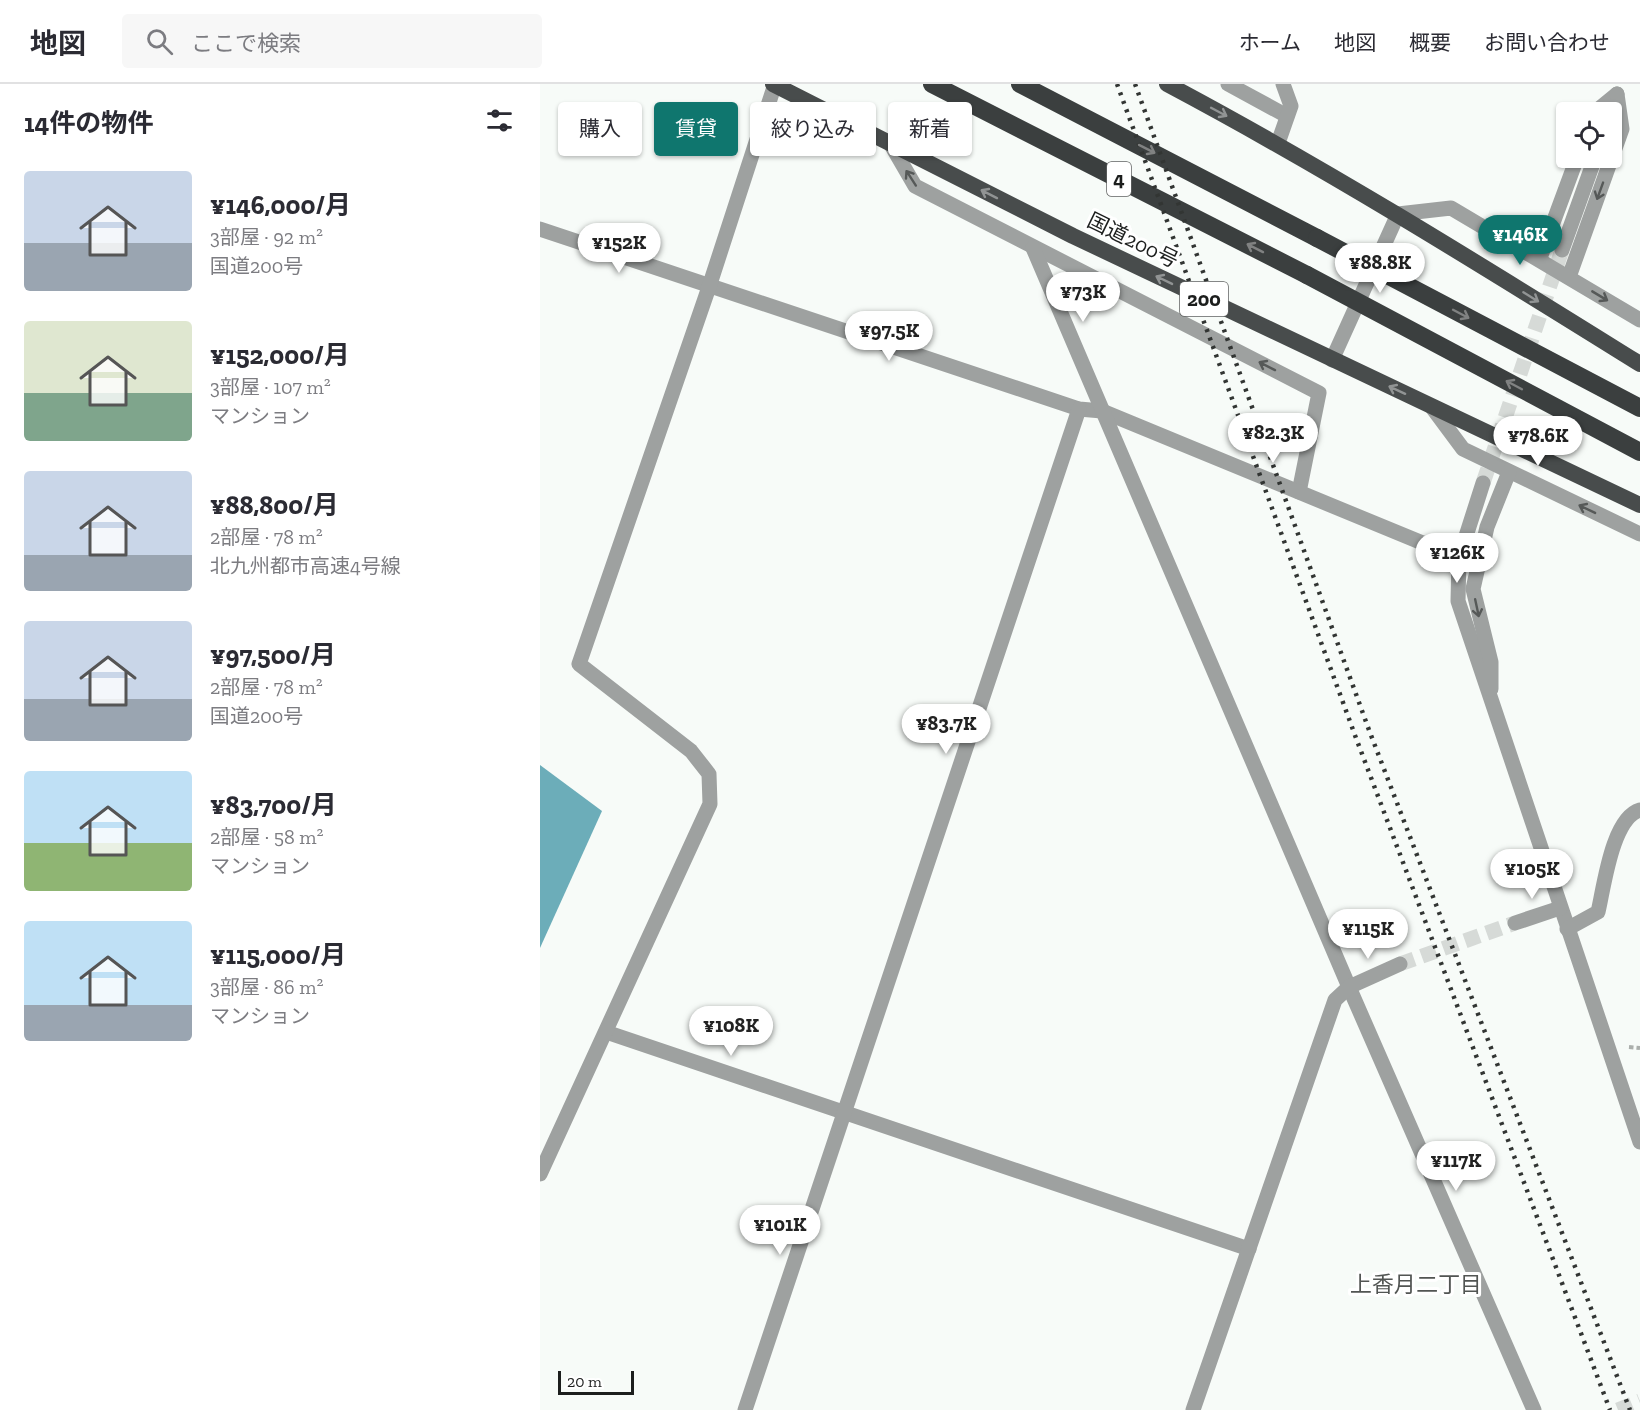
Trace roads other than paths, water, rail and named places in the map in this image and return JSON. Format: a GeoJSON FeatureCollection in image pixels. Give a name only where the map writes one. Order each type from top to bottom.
{"type":"FeatureCollection","features":[{"type":"Feature","properties":{"kind":"highway","name":"国道200号"},"geometry":{"type":"LineString","coordinates":[[774,84],[888,142]]}},
{"type":"Feature","properties":{"kind":"highway","name":"4"},"geometry":{"type":"LineString","coordinates":[[932,84],[1307,274],[1640,452]]}},
{"type":"Feature","properties":{"kind":"highway","name":"4"},"geometry":{"type":"LineString","coordinates":[[1020,84],[1640,408]]}},
{"type":"Feature","properties":{"kind":"highway"},"geometry":{"type":"LineString","coordinates":[[1167,84],[1278,143],[1398,214],[1640,364]]}},
{"type":"Feature","properties":{"kind":"highway","name":"国道200号"},"geometry":{"type":"LineString","coordinates":[[916,156],[1073,236],[1640,505]]}},
{"type":"Feature","properties":{"kind":"street"},"geometry":{"type":"LineString","coordinates":[[540,1174],[710,804],[709,774],[691,752],[579,664],[709,287],[774,84]]}},
{"type":"Feature","properties":{"kind":"street"},"geometry":{"type":"LineString","coordinates":[[1228,84],[1287,116]]}},
{"type":"Feature","properties":{"kind":"street"},"geometry":{"type":"LineString","coordinates":[[1278,143],[1291,106],[1283,84]]}},
{"type":"Feature","properties":{"kind":"street"},"geometry":{"type":"LineString","coordinates":[[1605,102],[1619,89]]}},
{"type":"Feature","properties":{"kind":"street"},"geometry":{"type":"LineString","coordinates":[[1569,277],[1622,129],[1619,89]]}},
{"type":"Feature","properties":{"kind":"street"},"geometry":{"type":"LineString","coordinates":[[898,156],[915,186],[1319,393],[1299,492]]}},
{"type":"Feature","properties":{"kind":"street"},"geometry":{"type":"LineString","coordinates":[[1540,258],[1573,168]]}},
{"type":"Feature","properties":{"kind":"street"},"geometry":{"type":"LineString","coordinates":[[1562,250],[1591,168]]}},
{"type":"Feature","properties":{"kind":"street"},"geometry":{"type":"LineString","coordinates":[[1332,360],[1398,214],[1451,208],[1540,258],[1640,320]]}},
{"type":"Feature","properties":{"kind":"street"},"geometry":{"type":"LineString","coordinates":[[540,229],[1079,409],[1101,411],[1459,558]]}},
{"type":"Feature","properties":{"kind":"street"},"geometry":{"type":"LineString","coordinates":[[1034,248],[1101,411],[1534,1410]]}},
{"type":"Feature","properties":{"kind":"street"},"geometry":{"type":"LineString","coordinates":[[1431,406],[1463,449],[1640,534]]}},
{"type":"Feature","properties":{"kind":"street"},"geometry":{"type":"LineString","coordinates":[[745,1410],[1079,409]]}},
{"type":"Feature","properties":{"kind":"street"},"geometry":{"type":"LineString","coordinates":[[1492,706],[1491,662],[1473,589],[1487,526],[1509,472]]}},
{"type":"Feature","properties":{"kind":"street"},"geometry":{"type":"LineString","coordinates":[[1483,483],[1459,558],[1458,601],[1640,1142]]}},
{"type":"Feature","properties":{"kind":"street"},"geometry":{"type":"LineString","coordinates":[[1567,929],[1598,912],[1617,833],[1635,811],[1640,810]]}},
{"type":"Feature","properties":{"kind":"street"},"geometry":{"type":"LineString","coordinates":[[1515,923],[1560,908]]}},
{"type":"Feature","properties":{"kind":"street"},"geometry":{"type":"LineString","coordinates":[[1193,1410],[1335,1000],[1349,987],[1400,964]]}},
{"type":"Feature","properties":{"kind":"street"},"geometry":{"type":"LineString","coordinates":[[606,1032],[1249,1249]]}},
{"type":"Feature","properties":{"kind":"water"},"geometry":{"type":"Polygon","coordinates":[[[540,765],[602,811],[540,948],[540,765]]]}},
{"type":"Feature","properties":{"kind":"tunnel"},"geometry":{"type":"LineString","coordinates":[[1483,483],[1562,250]]}},
{"type":"Feature","properties":{"kind":"tunnel"},"geometry":{"type":"LineString","coordinates":[[1400,964],[1515,923]]}},
{"type":"Feature","properties":{"kind":"tunnel"},"geometry":{"type":"LineString","coordinates":[[1618,1410],[1640,1401]]}},
{"type":"Feature","properties":{"kind":"railway"},"geometry":{"type":"LineString","coordinates":[[1117,84],[1356,738],[1610,1410]]}},
{"type":"Feature","properties":{"kind":"railway"},"geometry":{"type":"LineString","coordinates":[[1135,84],[1369,730],[1630,1410]]}},
{"type":"Feature","properties":{"kind":"district","name":"上香月二丁目"},"geometry":{"type":"Point","coordinates":[1416,1284]}}]}
